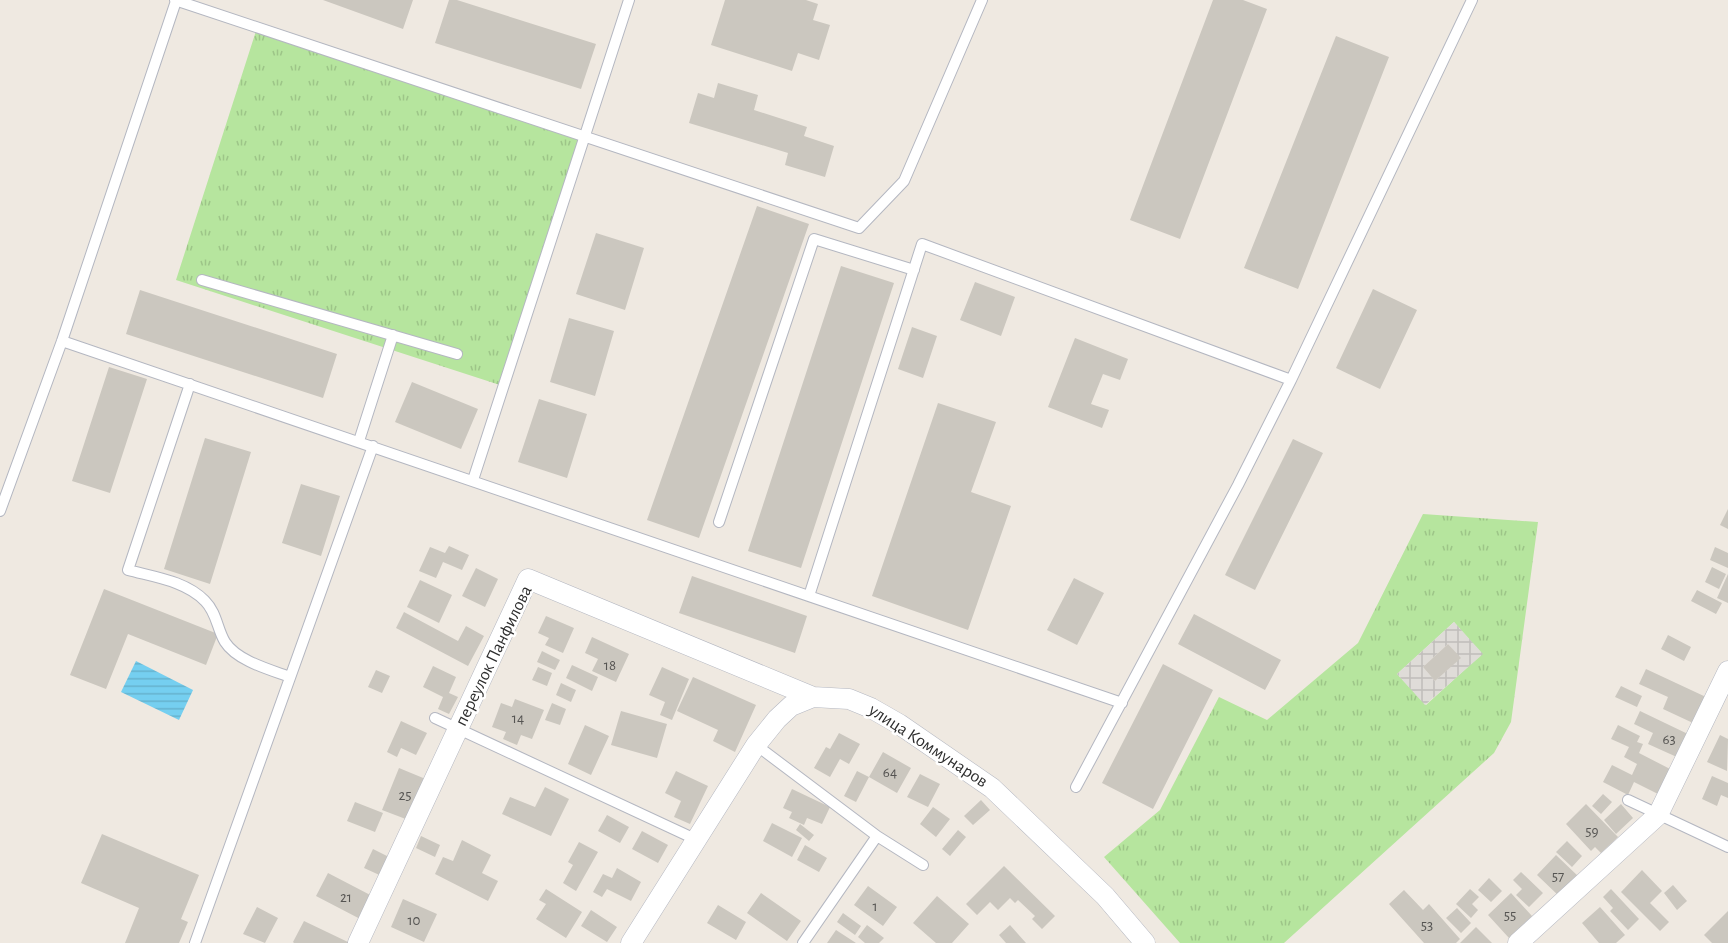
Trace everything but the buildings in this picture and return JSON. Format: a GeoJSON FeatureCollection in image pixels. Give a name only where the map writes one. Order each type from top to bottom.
{"type":"FeatureCollection","features":[{"type":"Feature","properties":{"kind":"street","name":"переулок Панфилова"},"geometry":{"type":"LineString","coordinates":[[358,943],[528,579],[813,697]]}},
{"type":"Feature","properties":{"kind":"street"},"geometry":{"type":"LineString","coordinates":[[1518,943],[1658,816],[1728,671]]}},
{"type":"Feature","properties":{"kind":"street","name":"улица Коммунаров"},"geometry":{"type":"LineString","coordinates":[[631,943],[756,745],[791,706],[813,697],[849,699],[871,708],[992,788],[1105,896],[1145,943]]}},
{"type":"Feature","properties":{"kind":"lane"},"geometry":{"type":"LineString","coordinates":[[0,511],[62,341],[175,0],[860,228],[904,181],[982,0]]}},
{"type":"Feature","properties":{"kind":"lane"},"geometry":{"type":"LineString","coordinates":[[208,11],[212,0]]}},
{"type":"Feature","properties":{"kind":"lane"},"geometry":{"type":"LineString","coordinates":[[473,480],[629,0]]}},
{"type":"Feature","properties":{"kind":"lane"},"geometry":{"type":"LineString","coordinates":[[1076,787],[1238,485],[1291,380],[1472,0]]}},
{"type":"Feature","properties":{"kind":"lane"},"geometry":{"type":"LineString","coordinates":[[719,522],[814,240],[914,270]]}},
{"type":"Feature","properties":{"kind":"lane"},"geometry":{"type":"LineString","coordinates":[[809,596],[922,244],[1291,380]]}},
{"type":"Feature","properties":{"kind":"lane"},"geometry":{"type":"LineString","coordinates":[[202,280],[457,354]]}},
{"type":"Feature","properties":{"kind":"lane"},"geometry":{"type":"LineString","coordinates":[[359,441],[393,335]]}},
{"type":"Feature","properties":{"kind":"lane"},"geometry":{"type":"LineString","coordinates":[[62,341],[1122,703]]}},
{"type":"Feature","properties":{"kind":"lane"},"geometry":{"type":"LineString","coordinates":[[190,384],[128,570],[181,584],[204,600],[214,614],[226,643],[246,660],[290,677]]}},
{"type":"Feature","properties":{"kind":"lane"},"geometry":{"type":"LineString","coordinates":[[195,943],[373,446]]}},
{"type":"Feature","properties":{"kind":"lane"},"geometry":{"type":"LineString","coordinates":[[435,718],[695,839]]}},
{"type":"Feature","properties":{"kind":"lane"},"geometry":{"type":"LineString","coordinates":[[756,745],[877,836],[923,865]]}},
{"type":"Feature","properties":{"kind":"lane"},"geometry":{"type":"LineString","coordinates":[[1628,800],[1728,848]]}},
{"type":"Feature","properties":{"kind":"lane"},"geometry":{"type":"LineString","coordinates":[[803,943],[877,836]]}},
{"type":"Feature","properties":{"kind":"green space"},"geometry":{"type":"Polygon","coordinates":[[[257,28],[584,137],[503,386],[176,280],[257,28]]]}},
{"type":"Feature","properties":{"kind":"green space"},"geometry":{"type":"Polygon","coordinates":[[[1423,514],[1538,522],[1511,722],[1494,753],[1284,943],[1180,943],[1104,857],[1160,810],[1219,697],[1267,720],[1358,643],[1423,514]],[[1454,622],[1397,674],[1426,705],[1482,654],[1454,622]]]}},
{"type":"Feature","properties":{"kind":"shaded area"},"geometry":{"type":"Polygon","coordinates":[[[1454,622],[1483,654],[1425,705],[1397,674],[1454,622]],[[1448,644],[1423,667],[1435,681],[1460,658],[1448,644]]]}},
{"type":"Feature","properties":{"kind":"water"},"geometry":{"type":"Polygon","coordinates":[[[136,661],[193,690],[179,720],[121,692],[136,661]]]}}]}
